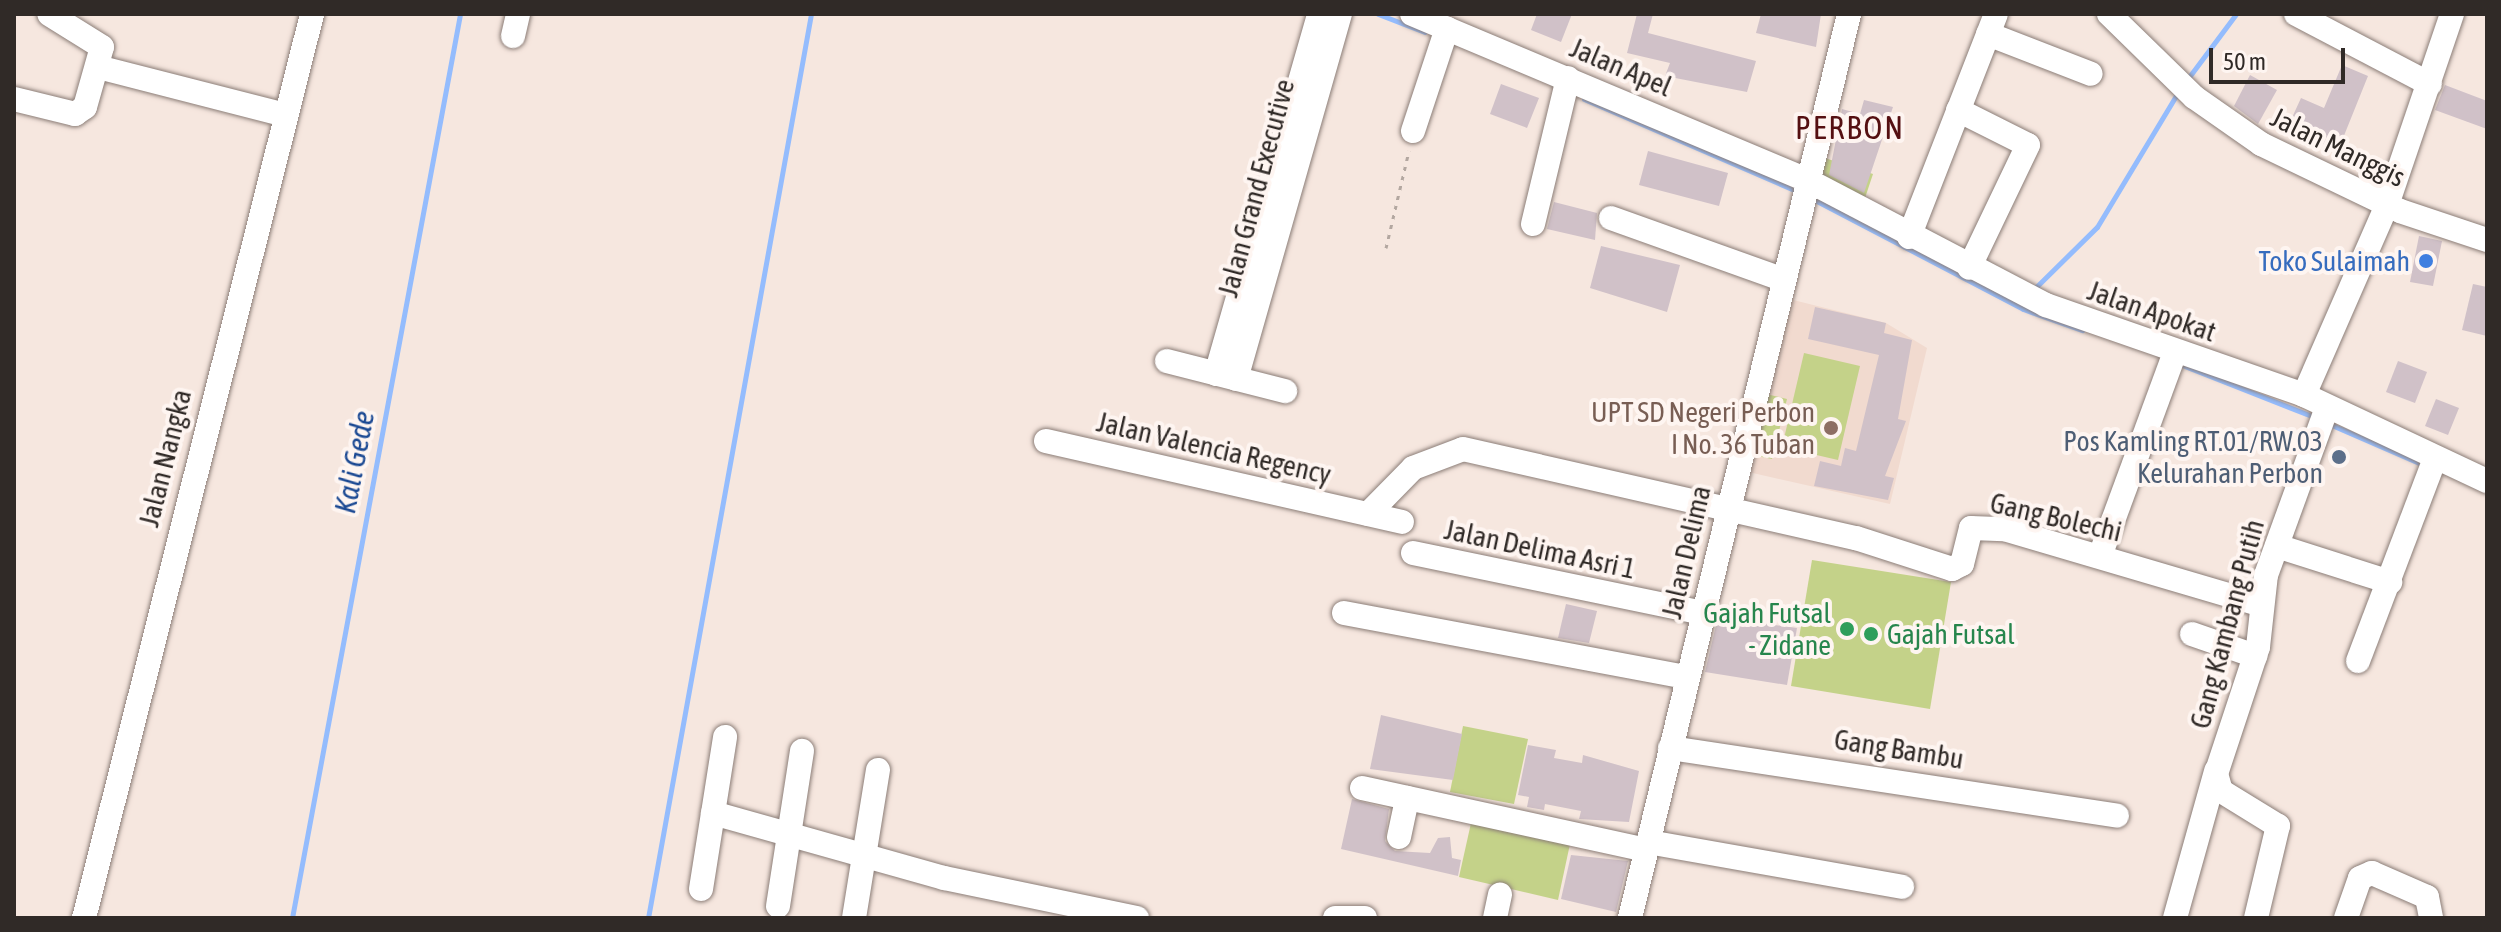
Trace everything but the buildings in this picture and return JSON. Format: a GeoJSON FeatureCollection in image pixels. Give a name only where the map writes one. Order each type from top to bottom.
{"type":"FeatureCollection","features":[{"type":"Feature","properties":{"kind":"street"},"geometry":{"type":"LineString","coordinates":[[14,99],[81,113],[98,67],[100,43],[49,14]]}},
{"type":"Feature","properties":{"kind":"street","name":"Jalan Nangka"},"geometry":{"type":"LineString","coordinates":[[84,918],[312,14]]}},
{"type":"Feature","properties":{"kind":"street","name":"Jalan Apel"},"geometry":{"type":"LineString","coordinates":[[1412,14],[1444,37],[1568,78],[1803,190]]}},
{"type":"Feature","properties":{"kind":"street","name":"Jalan Delima"},"geometry":{"type":"LineString","coordinates":[[1630,918],[1781,279],[1849,14]]}},
{"type":"Feature","properties":{"kind":"street","name":"Jalan Manggis"},"geometry":{"type":"LineString","coordinates":[[2109,14],[2168,74],[2206,107],[2261,144],[2387,205],[2487,240]]}},
{"type":"Feature","properties":{"kind":"street"},"geometry":{"type":"LineString","coordinates":[[2296,14],[2430,84]]}},
{"type":"Feature","properties":{"kind":"street"},"geometry":{"type":"LineString","coordinates":[[2304,395],[2387,205],[2452,14]]}},
{"type":"Feature","properties":{"kind":"street","name":"Jalan Grand Executive"},"geometry":{"type":"LineString","coordinates":[[1226,376],[1273,203],[1329,16]]}},
{"type":"Feature","properties":{"kind":"street"},"geometry":{"type":"LineString","coordinates":[[1909,237],[1992,24],[2091,74]]}},
{"type":"Feature","properties":{"kind":"street"},"geometry":{"type":"LineString","coordinates":[[1413,131],[1444,37]]}},
{"type":"Feature","properties":{"kind":"street"},"geometry":{"type":"LineString","coordinates":[[98,67],[285,115]]}},
{"type":"Feature","properties":{"kind":"street"},"geometry":{"type":"LineString","coordinates":[[1533,224],[1568,78]]}},
{"type":"Feature","properties":{"kind":"street"},"geometry":{"type":"LineString","coordinates":[[1958,110],[2028,145],[1969,268]]}},
{"type":"Feature","properties":{"kind":"street","name":"Jalan Apokat"},"geometry":{"type":"LineString","coordinates":[[1803,190],[1909,237],[2046,305],[2173,359],[2304,395],[2322,417],[2432,467],[2487,481]]}},
{"type":"Feature","properties":{"kind":"street"},"geometry":{"type":"LineString","coordinates":[[1611,218],[1781,279]]}},
{"type":"Feature","properties":{"kind":"street"},"geometry":{"type":"LineString","coordinates":[[2100,556],[2173,359]]}},
{"type":"Feature","properties":{"kind":"street"},"geometry":{"type":"LineString","coordinates":[[1167,361],[1285,391]]}},
{"type":"Feature","properties":{"kind":"street","name":"Gang Kambang Putih"},"geometry":{"type":"LineString","coordinates":[[2256,918],[2279,829],[2272,817],[2221,791],[2216,771],[2255,656],[2262,605],[2277,546],[2322,417]]}},
{"type":"Feature","properties":{"kind":"street","name":"Jalan Valencia Regency"},"geometry":{"type":"LineString","coordinates":[[1046,441],[1402,522]]}},
{"type":"Feature","properties":{"kind":"street"},"geometry":{"type":"LineString","coordinates":[[1368,514],[1413,468],[1454,449],[1726,513]]}},
{"type":"Feature","properties":{"kind":"street"},"geometry":{"type":"LineString","coordinates":[[2358,661],[2432,467]]}},
{"type":"Feature","properties":{"kind":"street","name":"Gang Bolechi"},"geometry":{"type":"LineString","coordinates":[[1726,513],[1856,538],[1952,569],[1962,564],[1967,533],[1978,526],[2100,556],[2262,605]]}},
{"type":"Feature","properties":{"kind":"street"},"geometry":{"type":"LineString","coordinates":[[2277,546],[2390,582]]}},
{"type":"Feature","properties":{"kind":"street","name":"Jalan Delima Asri 1"},"geometry":{"type":"LineString","coordinates":[[1413,553],[1702,613]]}},
{"type":"Feature","properties":{"kind":"street"},"geometry":{"type":"LineString","coordinates":[[1344,613],[1687,677]]}},
{"type":"Feature","properties":{"kind":"street"},"geometry":{"type":"LineString","coordinates":[[2192,634],[2255,656]]}},
{"type":"Feature","properties":{"kind":"street"},"geometry":{"type":"LineString","coordinates":[[701,889],[725,737]]}},
{"type":"Feature","properties":{"kind":"street","name":"Gang Bambu"},"geometry":{"type":"LineString","coordinates":[[1670,748],[2117,816]]}},
{"type":"Feature","properties":{"kind":"street"},"geometry":{"type":"LineString","coordinates":[[778,906],[802,751]]}},
{"type":"Feature","properties":{"kind":"street"},"geometry":{"type":"LineString","coordinates":[[854,918],[878,770]]}},
{"type":"Feature","properties":{"kind":"street"},"geometry":{"type":"LineString","coordinates":[[2175,918],[2216,771]]}},
{"type":"Feature","properties":{"kind":"street"},"geometry":{"type":"LineString","coordinates":[[1362,788],[1647,846],[1902,887]]}},
{"type":"Feature","properties":{"kind":"street"},"geometry":{"type":"LineString","coordinates":[[1399,837],[1407,798]]}},
{"type":"Feature","properties":{"kind":"street"},"geometry":{"type":"LineString","coordinates":[[713,813],[789,837],[944,878],[1137,918]]}},
{"type":"Feature","properties":{"kind":"street"},"geometry":{"type":"LineString","coordinates":[[2346,918],[2360,878],[2372,873],[2427,897],[2431,918]]}},
{"type":"Feature","properties":{"kind":"street"},"geometry":{"type":"LineString","coordinates":[[1335,918],[1365,918]]}},
{"type":"Feature","properties":{"kind":"path"},"geometry":{"type":"LineString","coordinates":[[1386,248],[1413,131]]}},
{"type":"Feature","properties":{"kind":"shaded area","name":"UPT SD Negeri Perbon I No. 36 Tuban"},"geometry":{"type":"Polygon","coordinates":[[[1785,298],[1886,323],[1927,348],[1890,504],[1744,471],[1785,298]]]}},
{"type":"Feature","properties":{"kind":"green space"},"geometry":{"type":"Polygon","coordinates":[[[1819,156],[1873,174],[1863,204],[1821,180],[1819,156]]]}},
{"type":"Feature","properties":{"kind":"green space"},"geometry":{"type":"Polygon","coordinates":[[[1804,353],[1860,366],[1838,460],[1782,447],[1804,353]]]}},
{"type":"Feature","properties":{"kind":"green space"},"geometry":{"type":"Polygon","coordinates":[[[1766,394],[1787,399],[1772,459],[1752,455],[1766,394]]]}},
{"type":"Feature","properties":{"kind":"green space","name":"Gajah Futsal"},"geometry":{"type":"Polygon","coordinates":[[[1812,560],[1951,582],[1930,709],[1791,686],[1812,560]]]}},
{"type":"Feature","properties":{"kind":"green space"},"geometry":{"type":"Polygon","coordinates":[[[1463,726],[1528,739],[1514,804],[1450,792],[1463,726]]]}},
{"type":"Feature","properties":{"kind":"green space"},"geometry":{"type":"Polygon","coordinates":[[[1471,823],[1570,844],[1558,900],[1459,877],[1471,823]]]}},
{"type":"Feature","properties":{"kind":"waterway","name":"Kali Gede"},"geometry":{"type":"LineString","coordinates":[[292,918],[460,14]]}},
{"type":"Feature","properties":{"kind":"waterway","name":"Kali Gede"},"geometry":{"type":"LineString","coordinates":[[648,918],[811,14]]}},
{"type":"Feature","properties":{"kind":"waterway"},"geometry":{"type":"LineString","coordinates":[[1378,14],[1425,32]]}},
{"type":"Feature","properties":{"kind":"waterway"},"geometry":{"type":"LineString","coordinates":[[2186,81],[2236,14]]}},
{"type":"Feature","properties":{"kind":"waterway"},"geometry":{"type":"LineString","coordinates":[[2032,291],[2097,227],[2178,92]]}},
{"type":"Feature","properties":{"kind":"waterway"},"geometry":{"type":"LineString","coordinates":[[1584,99],[1799,192]]}},
{"type":"Feature","properties":{"kind":"waterway"},"geometry":{"type":"LineString","coordinates":[[1811,198],[2023,309],[2082,330]]}},
{"type":"Feature","properties":{"kind":"waterway"},"geometry":{"type":"LineString","coordinates":[[2182,365],[2314,417]]}},
{"type":"Feature","properties":{"kind":"waterway"},"geometry":{"type":"LineString","coordinates":[[2327,423],[2424,465]]}},
{"type":"Feature","properties":{"kind":"place","name":"Toko Sulaimah"},"geometry":{"type":"Point","coordinates":[2426,261]}},
{"type":"Feature","properties":{"kind":"place","name":"UPT SD Negeri Perbon I No. 36 Tuban"},"geometry":{"type":"Point","coordinates":[1831,428]}},
{"type":"Feature","properties":{"kind":"place","name":"Pos Kamling RT.01/RW.03 Kelurahan Perbon"},"geometry":{"type":"Point","coordinates":[2339,457]}},
{"type":"Feature","properties":{"kind":"place","name":"Gajah Futsal - Zidane"},"geometry":{"type":"Point","coordinates":[1847,629]}},
{"type":"Feature","properties":{"kind":"place","name":"Gajah Futsal"},"geometry":{"type":"Point","coordinates":[1871,634]}},
{"type":"Feature","properties":{"kind":"district","name":"PERBON"},"geometry":{"type":"Point","coordinates":[1850,128]}}]}
